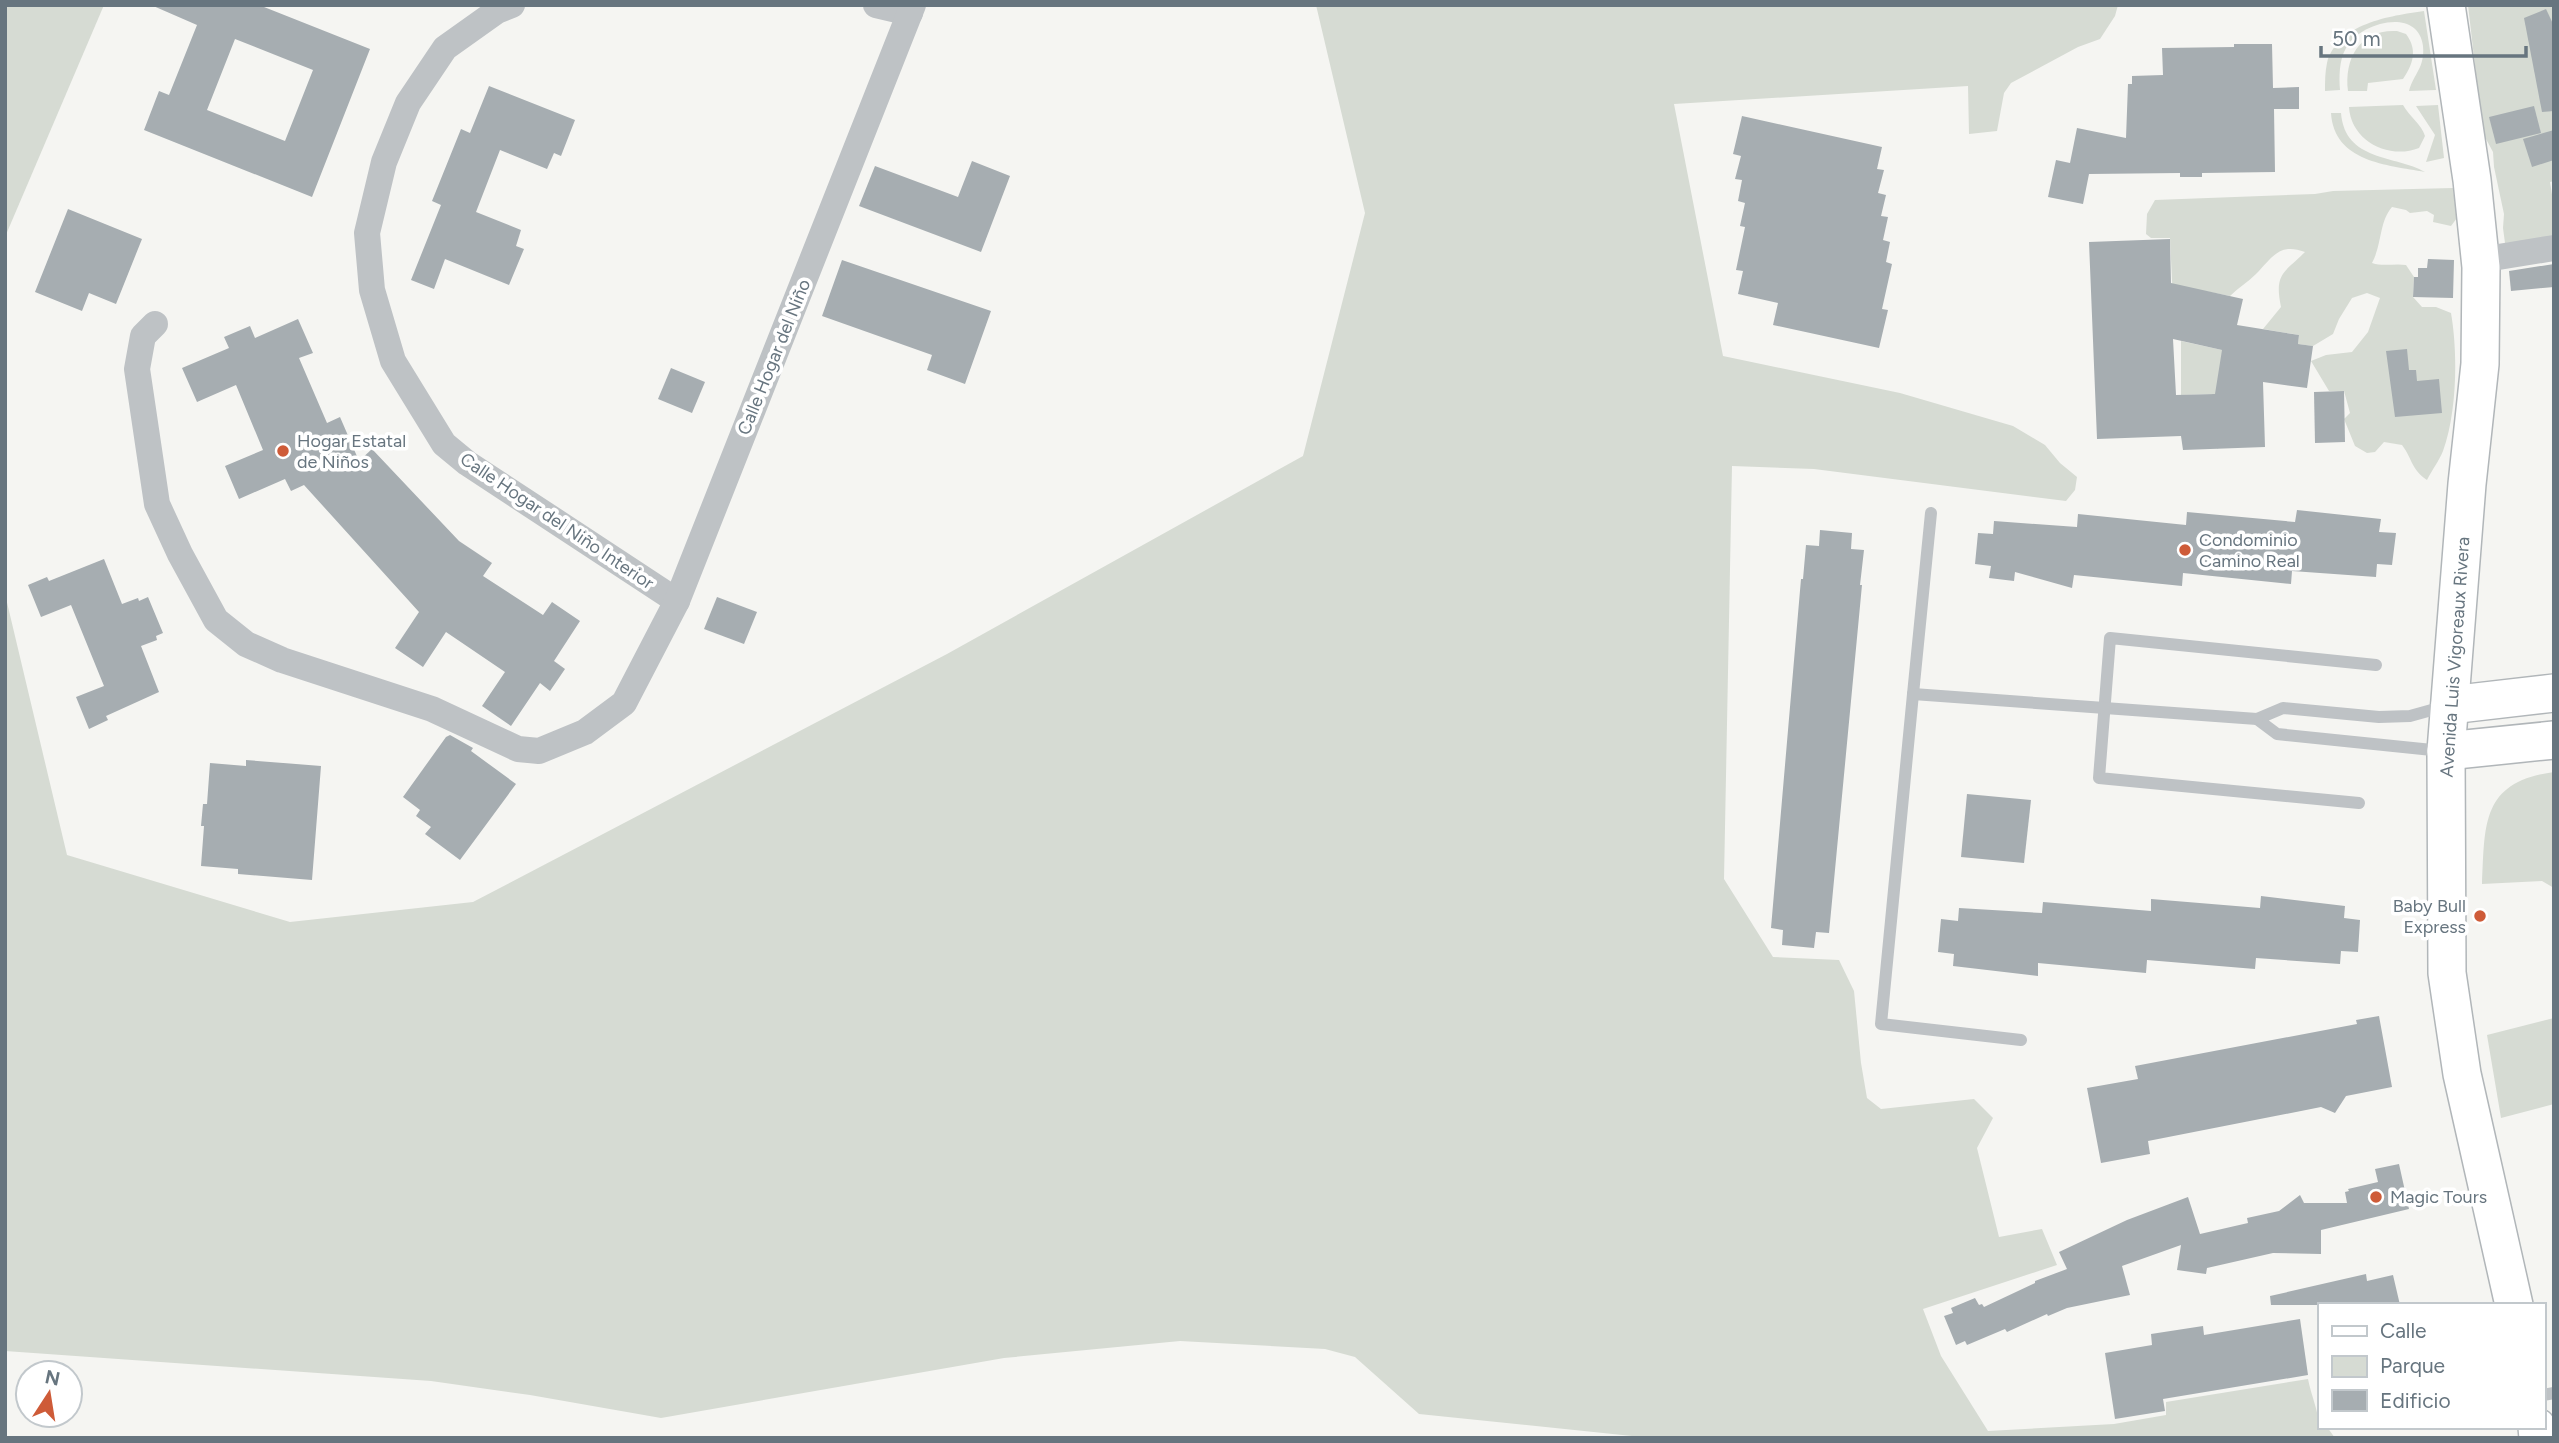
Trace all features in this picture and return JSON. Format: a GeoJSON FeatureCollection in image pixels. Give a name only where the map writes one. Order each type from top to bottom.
{"type":"FeatureCollection","features":[{"type":"Feature","properties":{"kind":"main road","name":"Avenida Luis Vigoreaux Rivera"},"geometry":{"type":"LineString","coordinates":[[2446,5],[2472,180],[2480,260],[2480,364],[2467,484],[2446,751],[2447,973],[2462,1074],[2514,1303]]}},
{"type":"Feature","properties":{"kind":"main road"},"geometry":{"type":"LineString","coordinates":[[2450,705],[2554,693]]}},
{"type":"Feature","properties":{"kind":"main road"},"geometry":{"type":"LineString","coordinates":[[2446,751],[2554,740]]}},
{"type":"Feature","properties":{"kind":"street","name":"Calle Hogar del Niño Interior"},"geometry":{"type":"LineString","coordinates":[[512,5],[497,11],[445,48],[408,103],[384,162],[367,233],[372,290],[393,361],[444,444],[467,463],[677,601]]}},
{"type":"Feature","properties":{"kind":"street"},"geometry":{"type":"LineString","coordinates":[[876,5],[911,9]]}},
{"type":"Feature","properties":{"kind":"street","name":"Calle Hogar del Niño"},"geometry":{"type":"LineString","coordinates":[[155,324],[143,336],[136,369],[157,503],[180,554],[216,620],[246,644],[282,660],[432,709],[518,749],[539,751],[585,733],[624,703],[677,601],[911,9]]}},
{"type":"Feature","properties":{"kind":"street"},"geometry":{"type":"LineString","coordinates":[[2480,260],[2554,248]]}},
{"type":"Feature","properties":{"kind":"lane"},"geometry":{"type":"LineString","coordinates":[[1931,513],[1881,1024],[2021,1040]]}},
{"type":"Feature","properties":{"kind":"lane"},"geometry":{"type":"LineString","coordinates":[[2359,803],[2099,778],[2110,638],[2376,665]]}},
{"type":"Feature","properties":{"kind":"lane"},"geometry":{"type":"LineString","coordinates":[[1913,694],[2257,719],[2283,708],[2379,717],[2410,716],[2450,705]]}},
{"type":"Feature","properties":{"kind":"lane"},"geometry":{"type":"LineString","coordinates":[[2257,719],[2277,734],[2446,751]]}},
{"type":"Feature","properties":{"kind":"green space"},"geometry":{"type":"Polygon","coordinates":[[[5,5],[104,5],[5,237],[5,5]]]}},
{"type":"Feature","properties":{"kind":"green space"},"geometry":{"type":"Polygon","coordinates":[[[1316,5],[2118,5],[2115,16],[2100,39],[2078,47],[2011,83],[2004,93],[1997,131],[1969,134],[1968,86],[1674,104],[1723,356],[1900,393],[2013,426],[2045,445],[2060,463],[2077,477],[2075,490],[2066,501],[1814,469],[1732,466],[1724,879],[1773,957],[1839,960],[1854,991],[1867,1098],[1881,1109],[1974,1099],[1993,1118],[1977,1148],[1999,1237],[2042,1229],[2057,1265],[1923,1309],[1941,1356],[1988,1431],[2114,1424],[2166,1415],[2166,1402],[2308,1379],[2318,1415],[2318,1429],[2328,1429],[2335,1438],[1651,1438],[1419,1414],[1355,1357],[1325,1349],[1180,1341],[1004,1358],[661,1418],[431,1381],[5,1351],[5,594],[67,855],[290,922],[473,902],[947,654],[1303,456],[1365,213],[1316,5]]]}},
{"type":"Feature","properties":{"kind":"green space"},"geometry":{"type":"Polygon","coordinates":[[[2468,5],[2554,5],[2554,181],[2550,182],[2554,207],[2554,239],[2505,243],[2504,214],[2493,152],[2478,124],[2480,109],[2468,5]]]}},
{"type":"Feature","properties":{"kind":"green space"},"geometry":{"type":"Polygon","coordinates":[[[2424,11],[2436,90],[2409,91],[2421,65],[2423,46],[2419,34],[2411,26],[2400,22],[2375,26],[2353,39],[2342,58],[2340,90],[2325,91],[2327,63],[2333,49],[2342,39],[2354,30],[2381,19],[2424,11]]]}},
{"type":"Feature","properties":{"kind":"green space"},"geometry":{"type":"Polygon","coordinates":[[[2397,31],[2406,34],[2413,51],[2412,62],[2403,79],[2368,83],[2367,91],[2348,91],[2349,67],[2357,48],[2373,35],[2397,31]]]}},
{"type":"Feature","properties":{"kind":"green space"},"geometry":{"type":"Polygon","coordinates":[[[2403,105],[2425,136],[2419,148],[2407,151],[2384,149],[2364,138],[2351,119],[2349,107],[2403,105]]]}},
{"type":"Feature","properties":{"kind":"green space"},"geometry":{"type":"Polygon","coordinates":[[[2438,105],[2444,158],[2426,162],[2435,135],[2416,106],[2438,105]]]}},
{"type":"Feature","properties":{"kind":"green space"},"geometry":{"type":"Polygon","coordinates":[[[2331,113],[2341,113],[2345,129],[2362,149],[2425,172],[2379,163],[2352,151],[2334,129],[2331,113]]]}},
{"type":"Feature","properties":{"kind":"green space"},"geometry":{"type":"Polygon","coordinates":[[[2453,188],[2457,218],[2451,226],[2433,222],[2434,215],[2427,211],[2410,213],[2392,207],[2385,220],[2372,263],[2406,265],[2414,277],[2413,297],[2422,307],[2436,307],[2451,313],[2455,346],[2454,401],[2443,451],[2427,480],[2415,468],[2402,445],[2384,442],[2375,452],[2367,453],[2355,446],[2344,419],[2350,413],[2344,391],[2329,391],[2311,361],[2326,355],[2352,352],[2368,332],[2380,298],[2367,293],[2352,298],[2333,334],[2313,346],[2298,344],[2299,335],[2263,329],[2281,307],[2279,287],[2282,275],[2305,252],[2289,249],[2277,253],[2230,296],[2205,291],[2174,322],[2170,238],[2151,238],[2146,234],[2147,214],[2155,200],[2453,188]]]}},
{"type":"Feature","properties":{"kind":"green space"},"geometry":{"type":"Polygon","coordinates":[[[2181,341],[2222,350],[2222,446],[2217,449],[2217,441],[2213,440],[2212,394],[2181,395],[2181,341]]]}},
{"type":"Feature","properties":{"kind":"green space"},"geometry":{"type":"Polygon","coordinates":[[[2554,772],[2554,888],[2542,881],[2482,884],[2487,825],[2500,796],[2512,785],[2530,777],[2554,772]]]}},
{"type":"Feature","properties":{"kind":"green space"},"geometry":{"type":"Polygon","coordinates":[[[2554,1018],[2554,1104],[2501,1118],[2487,1035],[2554,1018]]]}},
{"type":"Feature","properties":{"kind":"building"},"geometry":{"type":"Polygon","coordinates":[[[151,5],[259,5],[370,49],[312,197],[144,130],[159,91],[169,95],[197,25],[151,5]],[[235,39],[207,110],[285,141],[313,70],[235,39]]]}},
{"type":"Feature","properties":{"kind":"building"},"geometry":{"type":"Polygon","coordinates":[[[2546,9],[2554,26],[2554,111],[2542,112],[2524,18],[2546,9]]]}},
{"type":"Feature","properties":{"kind":"building"},"geometry":{"type":"Polygon","coordinates":[[[2234,44],[2272,44],[2273,88],[2299,87],[2299,109],[2274,109],[2275,172],[2202,173],[2202,177],[2180,177],[2180,173],[2089,174],[2083,204],[2048,197],[2056,160],[2070,163],[2077,128],[2126,138],[2128,84],[2132,84],[2132,76],[2163,75],[2162,48],[2234,47],[2234,44]]]}},
{"type":"Feature","properties":{"kind":"building"},"geometry":{"type":"Polygon","coordinates":[[[489,86],[575,120],[561,156],[554,153],[547,169],[500,150],[476,212],[521,230],[516,246],[524,249],[509,285],[445,259],[434,289],[411,280],[441,205],[432,201],[461,129],[470,133],[489,86]]]}},
{"type":"Feature","properties":{"kind":"building"},"geometry":{"type":"Polygon","coordinates":[[[2534,106],[2541,133],[2496,144],[2489,117],[2534,106]]]}},
{"type":"Feature","properties":{"kind":"building"},"geometry":{"type":"Polygon","coordinates":[[[1742,116],[1882,147],[1877,169],[1884,170],[1878,193],[1886,195],[1881,216],[1888,217],[1883,240],[1890,242],[1886,262],[1892,264],[1882,309],[1888,310],[1879,348],[1773,325],[1778,303],[1738,294],[1743,271],[1736,270],[1745,227],[1740,226],[1745,203],[1738,201],[1742,180],[1735,179],[1741,156],[1733,154],[1742,116]]]}},
{"type":"Feature","properties":{"kind":"building"},"geometry":{"type":"Polygon","coordinates":[[[2554,130],[2554,160],[2532,167],[2523,139],[2554,130]]]}},
{"type":"Feature","properties":{"kind":"building"},"geometry":{"type":"Polygon","coordinates":[[[972,161],[1010,176],[981,252],[859,206],[875,166],[958,197],[972,161]]]}},
{"type":"Feature","properties":{"kind":"building"},"geometry":{"type":"Polygon","coordinates":[[[68,209],[142,239],[116,304],[89,293],[82,311],[35,292],[68,209]]]}},
{"type":"Feature","properties":{"kind":"building"},"geometry":{"type":"Polygon","coordinates":[[[2170,239],[2171,283],[2243,299],[2237,325],[2299,335],[2298,344],[2313,346],[2307,388],[2263,382],[2265,447],[2183,450],[2181,436],[2097,439],[2089,242],[2170,239]],[[2173,339],[2176,395],[2215,394],[2222,350],[2173,339]]]}},
{"type":"Feature","properties":{"kind":"building"},"geometry":{"type":"Polygon","coordinates":[[[2428,259],[2454,260],[2453,298],[2413,297],[2414,277],[2418,277],[2418,268],[2427,268],[2428,259]]]}},
{"type":"Feature","properties":{"kind":"building"},"geometry":{"type":"Polygon","coordinates":[[[842,260],[991,311],[965,384],[927,370],[932,355],[822,316],[842,260]]]}},
{"type":"Feature","properties":{"kind":"building"},"geometry":{"type":"Polygon","coordinates":[[[2554,264],[2554,287],[2511,291],[2509,271],[2554,264]]]}},
{"type":"Feature","properties":{"kind":"building"},"geometry":{"type":"Polygon","coordinates":[[[298,319],[313,353],[299,358],[327,423],[340,417],[359,461],[372,449],[459,541],[492,563],[483,576],[543,615],[552,602],[580,621],[554,661],[565,669],[550,691],[540,683],[511,726],[482,706],[505,672],[446,632],[423,667],[395,648],[419,612],[304,485],[291,491],[285,479],[239,499],[225,466],[263,450],[236,385],[197,402],[182,368],[229,348],[224,337],[250,326],[255,338],[298,319]]]}},
{"type":"Feature","properties":{"kind":"building"},"geometry":{"type":"Polygon","coordinates":[[[2407,349],[2409,370],[2416,370],[2417,381],[2439,379],[2442,413],[2395,417],[2386,351],[2407,349]]]}},
{"type":"Feature","properties":{"kind":"building"},"geometry":{"type":"Polygon","coordinates":[[[671,368],[705,382],[692,413],[658,399],[671,368]]]}},
{"type":"Feature","properties":{"kind":"building"},"geometry":{"type":"Polygon","coordinates":[[[2344,391],[2345,442],[2315,443],[2314,392],[2344,391]]]}},
{"type":"Feature","properties":{"kind":"building","name":"Condominio Camino Real"},"geometry":{"type":"Polygon","coordinates":[[[2297,510],[2381,519],[2379,532],[2396,533],[2392,565],[2377,564],[2376,577],[2292,571],[2291,584],[2183,573],[2182,586],[2074,575],[2072,588],[2015,572],[2014,581],[1989,578],[1991,566],[1975,564],[1978,533],[1993,534],[1994,521],[2077,527],[2078,514],[2186,525],[2187,512],[2295,522],[2297,510]]]}},
{"type":"Feature","properties":{"kind":"building"},"geometry":{"type":"Polygon","coordinates":[[[1820,530],[1852,533],[1851,549],[1864,550],[1829,933],[1816,932],[1814,948],[1782,945],[1783,930],[1771,928],[1801,579],[1806,545],[1819,546],[1820,530]]]}},
{"type":"Feature","properties":{"kind":"building"},"geometry":{"type":"Polygon","coordinates":[[[104,559],[122,604],[148,597],[163,633],[156,636],[157,640],[141,646],[159,692],[106,716],[108,720],[89,729],[76,697],[104,686],[71,605],[41,617],[28,585],[47,577],[49,581],[104,559]]]}},
{"type":"Feature","properties":{"kind":"building"},"geometry":{"type":"Polygon","coordinates":[[[717,597],[757,612],[744,644],[704,629],[717,597]]]}},
{"type":"Feature","properties":{"kind":"building"},"geometry":{"type":"Polygon","coordinates":[[[450,735],[473,748],[471,751],[516,784],[460,860],[425,834],[431,827],[416,816],[420,810],[403,797],[450,735]]]}},
{"type":"Feature","properties":{"kind":"building"},"geometry":{"type":"Polygon","coordinates":[[[246,760],[321,766],[312,880],[238,874],[238,869],[201,866],[204,826],[201,826],[203,804],[207,804],[210,763],[246,766],[246,760]]]}},
{"type":"Feature","properties":{"kind":"building"},"geometry":{"type":"Polygon","coordinates":[[[1967,794],[2031,800],[2024,863],[1961,857],[1967,794]]]}},
{"type":"Feature","properties":{"kind":"building"},"geometry":{"type":"Polygon","coordinates":[[[2261,896],[2345,906],[2344,918],[2360,920],[2358,952],[2341,951],[2340,964],[2256,958],[2255,969],[2147,960],[2146,973],[2038,963],[2038,976],[1953,966],[1954,954],[1938,952],[1941,919],[1958,921],[1959,908],[2042,913],[2043,902],[2151,911],[2151,899],[2260,908],[2261,896]]]}},
{"type":"Feature","properties":{"kind":"building"},"geometry":{"type":"Polygon","coordinates":[[[2379,1016],[2392,1087],[2346,1096],[2335,1113],[2321,1107],[2148,1141],[2150,1154],[2101,1163],[2087,1088],[2138,1079],[2135,1066],[2357,1024],[2356,1020],[2379,1016]]]}},
{"type":"Feature","properties":{"kind":"building"},"geometry":{"type":"Polygon","coordinates":[[[2399,1164],[2409,1209],[2321,1230],[2321,1254],[2273,1253],[2207,1268],[2206,1274],[2177,1270],[2181,1245],[2122,1266],[2130,1295],[2067,1308],[2048,1316],[2047,1314],[2007,1332],[2005,1329],[1967,1345],[1965,1341],[1956,1345],[1944,1316],[1953,1313],[1951,1308],[1975,1298],[1979,1305],[1984,1307],[2035,1281],[2067,1269],[2059,1252],[2127,1220],[2188,1197],[2200,1234],[2248,1223],[2247,1218],[2279,1211],[2300,1195],[2304,1203],[2347,1203],[2345,1192],[2349,1191],[2348,1189],[2378,1182],[2375,1169],[2399,1164]]]}},
{"type":"Feature","properties":{"kind":"building"},"geometry":{"type":"Polygon","coordinates":[[[2366,1274],[2367,1281],[2393,1275],[2400,1303],[2271,1305],[2270,1296],[2366,1274]]]}},
{"type":"Feature","properties":{"kind":"building"},"geometry":{"type":"Polygon","coordinates":[[[2300,1319],[2308,1375],[2163,1399],[2165,1411],[2115,1419],[2105,1353],[2152,1345],[2151,1334],[2203,1326],[2204,1335],[2300,1319]]]}},
{"type":"Feature","properties":{"kind":"place","name":"Hogar Estatal de Niños"},"geometry":{"type":"Point","coordinates":[283,451]}},
{"type":"Feature","properties":{"kind":"place","name":"Condominio Camino Real"},"geometry":{"type":"Point","coordinates":[2185,550]}},
{"type":"Feature","properties":{"kind":"place","name":"Baby Bull Express"},"geometry":{"type":"Point","coordinates":[2480,916]}},
{"type":"Feature","properties":{"kind":"place","name":"Magic Tours"},"geometry":{"type":"Point","coordinates":[2376,1197]}}]}
